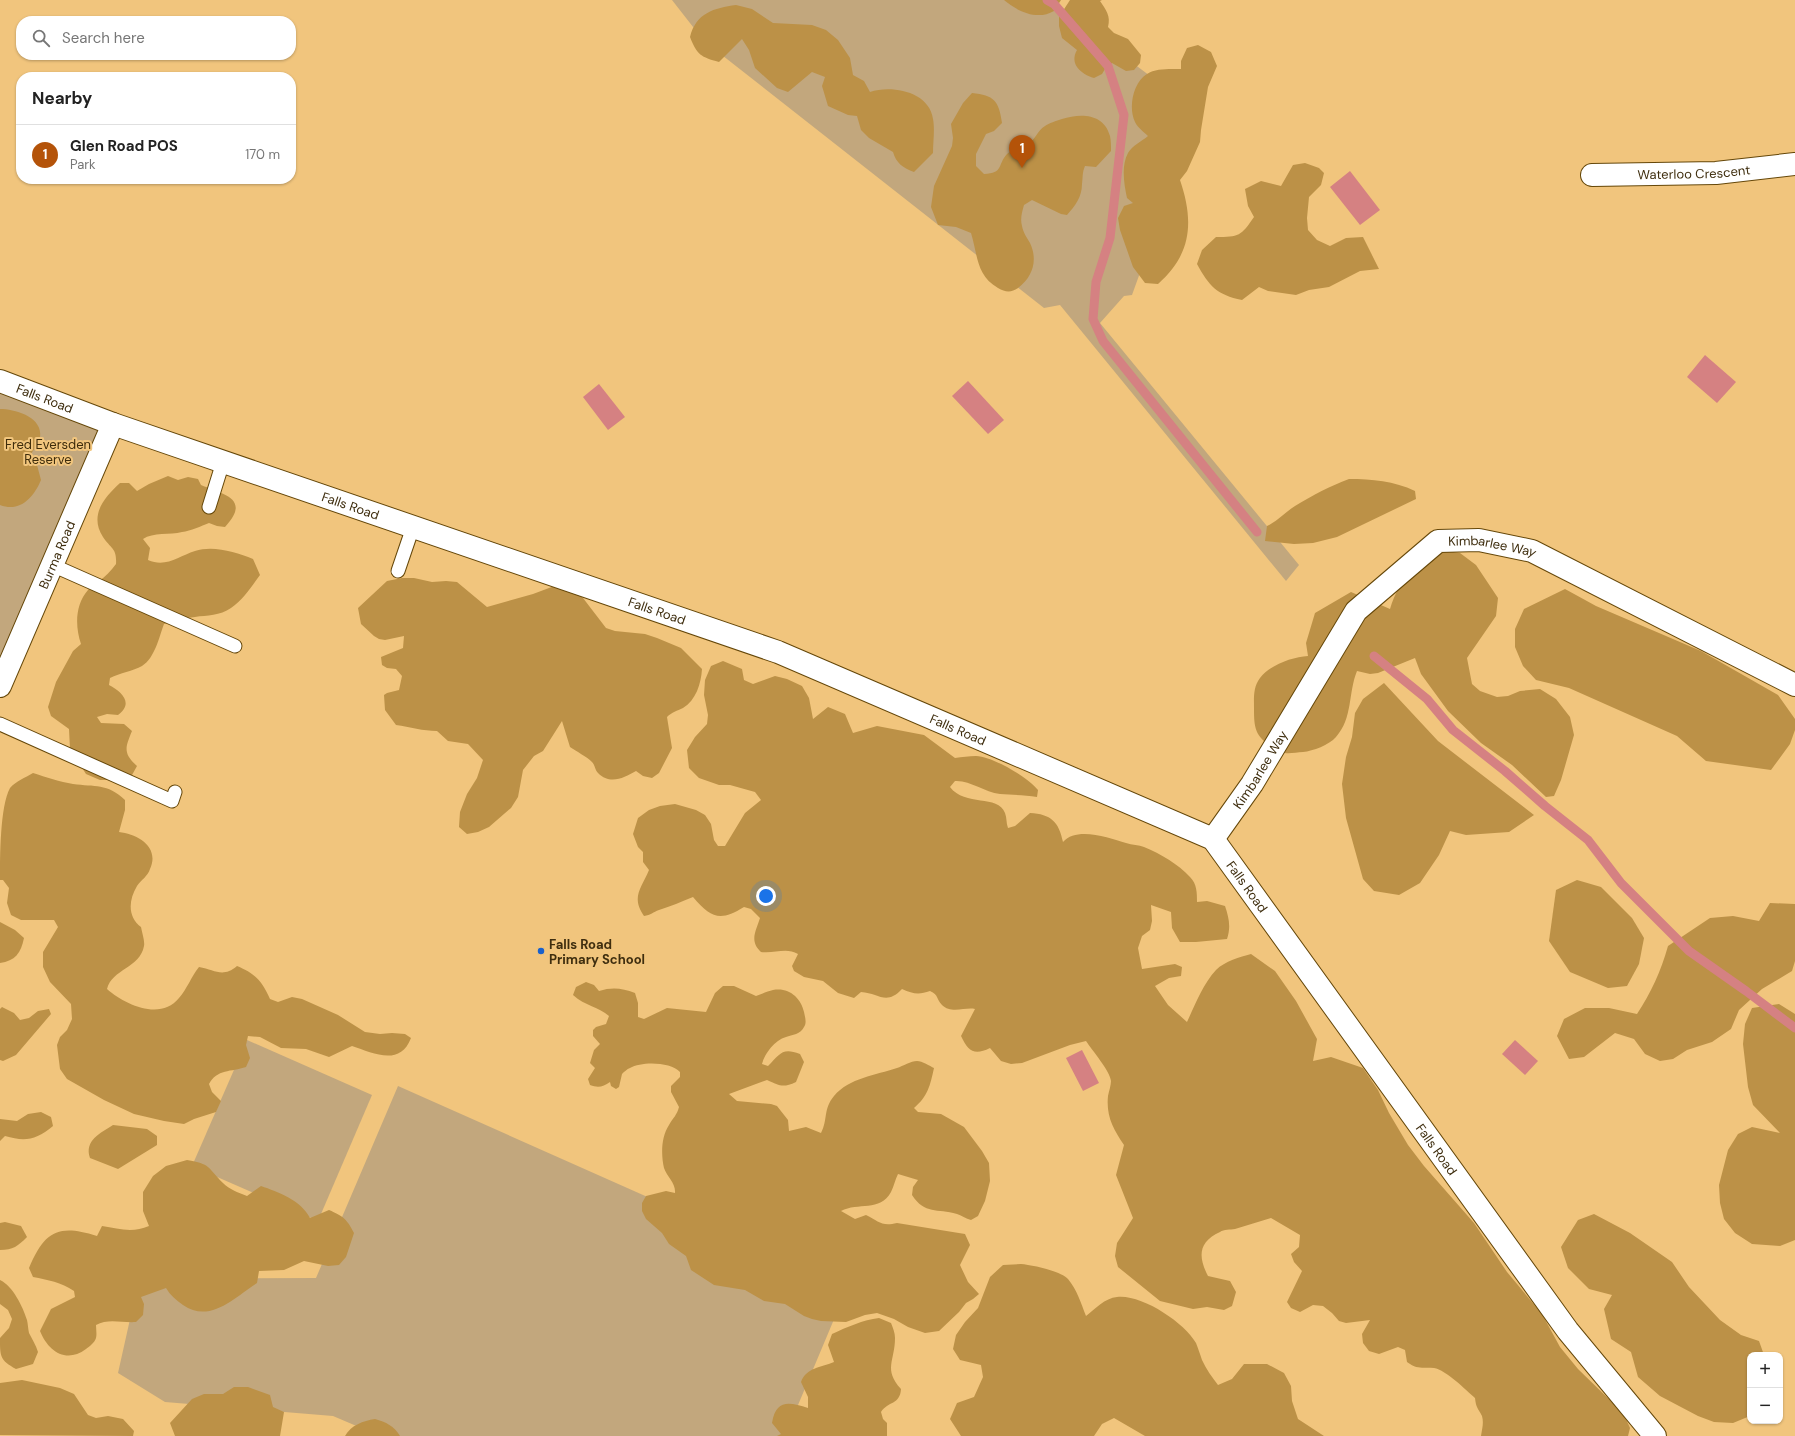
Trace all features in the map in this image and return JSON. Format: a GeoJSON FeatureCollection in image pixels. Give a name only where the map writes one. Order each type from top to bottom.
{"type":"FeatureCollection","features":[{"type":"Feature","properties":{"kind":"street","name":"Waterloo Crescent"},"geometry":{"type":"LineString","coordinates":[[1592,175],[1716,173],[1795,164]]}},
{"type":"Feature","properties":{"kind":"street","name":"Falls Road"},"geometry":{"type":"LineString","coordinates":[[0,381],[113,424],[778,652],[1213,839],[1568,1331],[1655,1436]]}},
{"type":"Feature","properties":{"kind":"street","name":"Burma Road"},"geometry":{"type":"LineString","coordinates":[[0,686],[113,424]]}},
{"type":"Feature","properties":{"kind":"street","name":"Kimbarlee Way"},"geometry":{"type":"LineString","coordinates":[[1213,839],[1252,784],[1356,610],[1438,541],[1479,540],[1532,552],[1795,685]]}},
{"type":"Feature","properties":{"kind":"lane"},"geometry":{"type":"LineString","coordinates":[[209,507],[223,462]]}},
{"type":"Feature","properties":{"kind":"lane"},"geometry":{"type":"LineString","coordinates":[[398,571],[413,527]]}},
{"type":"Feature","properties":{"kind":"lane"},"geometry":{"type":"LineString","coordinates":[[52,565],[235,646]]}},
{"type":"Feature","properties":{"kind":"lane"},"geometry":{"type":"LineString","coordinates":[[0,724],[172,801],[176,792]]}},
{"type":"Feature","properties":{"kind":"green space"},"geometry":{"type":"Polygon","coordinates":[[[672,0],[1049,0],[1198,112],[1132,295],[1124,296],[1100,323],[1299,565],[1286,581],[1060,305],[1044,308],[704,41],[672,0]]]}},
{"type":"Feature","properties":{"kind":"green space","name":"Fred Eversden Reserve"},"geometry":{"type":"Polygon","coordinates":[[[0,381],[113,424],[0,686],[0,381]]]}},
{"type":"Feature","properties":{"kind":"green space"},"geometry":{"type":"Polygon","coordinates":[[[247,1040],[372,1095],[318,1221],[192,1166],[247,1040]]]}},
{"type":"Feature","properties":{"kind":"green space"},"geometry":{"type":"Polygon","coordinates":[[[398,1086],[848,1286],[785,1436],[380,1436],[333,1416],[165,1402],[118,1373],[139,1279],[316,1278],[398,1086]]]}},
{"type":"Feature","properties":{"kind":"shaded area"},"geometry":{"type":"Polygon","coordinates":[[[1004,0],[1061,0],[1054,11],[1048,14],[1034,15],[1015,8],[1004,0]]]}},
{"type":"Feature","properties":{"kind":"shaded area"},"geometry":{"type":"Polygon","coordinates":[[[1070,0],[1102,0],[1100,1],[1106,10],[1109,20],[1108,27],[1114,33],[1128,39],[1141,55],[1140,63],[1134,70],[1126,71],[1112,63],[1102,74],[1094,78],[1085,74],[1078,68],[1074,60],[1077,50],[1062,38],[1059,26],[1059,17],[1070,0]]]}},
{"type":"Feature","properties":{"kind":"shaded area"},"geometry":{"type":"Polygon","coordinates":[[[736,5],[752,9],[773,23],[812,25],[826,30],[838,40],[850,58],[853,75],[864,81],[870,92],[888,89],[908,92],[917,96],[930,110],[933,119],[933,153],[914,172],[906,169],[900,165],[893,152],[869,138],[861,130],[857,116],[848,115],[828,106],[822,86],[825,77],[812,72],[788,92],[777,88],[755,68],[749,50],[742,39],[719,62],[708,59],[700,54],[695,48],[690,37],[697,22],[701,17],[713,10],[736,5]]]}},
{"type":"Feature","properties":{"kind":"shaded area"},"geometry":{"type":"Polygon","coordinates":[[[1198,45],[1211,52],[1217,66],[1208,87],[1200,142],[1187,171],[1180,180],[1187,209],[1187,236],[1184,249],[1178,261],[1169,273],[1158,284],[1145,283],[1133,267],[1120,230],[1118,218],[1124,206],[1133,203],[1127,198],[1125,187],[1124,164],[1126,158],[1132,148],[1148,136],[1135,122],[1132,110],[1133,96],[1138,83],[1147,74],[1159,70],[1181,69],[1181,61],[1187,48],[1198,45]]]}},
{"type":"Feature","properties":{"kind":"shaded area"},"geometry":{"type":"Polygon","coordinates":[[[972,93],[986,95],[994,100],[1001,115],[1002,123],[994,131],[986,134],[976,154],[976,166],[984,174],[995,172],[1009,152],[1027,146],[1043,128],[1062,119],[1084,116],[1097,119],[1107,128],[1110,136],[1111,151],[1096,167],[1085,166],[1082,189],[1075,205],[1067,215],[1061,214],[1032,200],[1024,205],[1021,223],[1032,249],[1034,262],[1033,268],[1027,279],[1015,290],[1006,291],[991,283],[985,277],[979,264],[971,233],[956,227],[938,225],[931,207],[934,186],[952,146],[953,138],[951,124],[963,103],[972,93]]]}},
{"type":"Feature","properties":{"kind":"shaded area"},"geometry":{"type":"Polygon","coordinates":[[[1305,163],[1319,168],[1324,173],[1321,185],[1309,197],[1307,218],[1308,230],[1317,240],[1330,246],[1346,238],[1363,237],[1379,269],[1360,271],[1329,287],[1309,290],[1296,295],[1268,291],[1259,287],[1242,300],[1220,292],[1210,284],[1197,264],[1202,250],[1216,237],[1235,236],[1242,232],[1250,223],[1254,217],[1248,206],[1245,189],[1261,181],[1281,186],[1293,165],[1305,163]]]}},
{"type":"Feature","properties":{"kind":"shaded area"},"geometry":{"type":"Polygon","coordinates":[[[1350,171],[1380,210],[1360,225],[1330,187],[1350,171]]]}},
{"type":"Feature","properties":{"kind":"shaded area"},"geometry":{"type":"Polygon","coordinates":[[[1705,355],[1736,382],[1717,403],[1687,377],[1705,355]]]}},
{"type":"Feature","properties":{"kind":"shaded area"},"geometry":{"type":"Polygon","coordinates":[[[968,381],[1004,420],[988,434],[952,396],[968,381]]]}},
{"type":"Feature","properties":{"kind":"shaded area"},"geometry":{"type":"Polygon","coordinates":[[[599,384],[625,417],[608,430],[583,397],[599,384]]]}},
{"type":"Feature","properties":{"kind":"shaded area"},"geometry":{"type":"Polygon","coordinates":[[[0,409],[20,413],[33,419],[40,430],[40,439],[38,443],[31,454],[26,455],[37,465],[41,480],[34,492],[25,502],[14,507],[0,505],[0,409]]]}},
{"type":"Feature","properties":{"kind":"shaded area"},"geometry":{"type":"Polygon","coordinates":[[[168,476],[178,480],[188,477],[198,479],[201,485],[231,498],[235,503],[236,509],[233,517],[225,527],[209,523],[192,530],[177,533],[157,534],[143,539],[150,548],[148,560],[161,563],[202,549],[217,549],[253,559],[260,575],[243,597],[227,611],[218,614],[187,618],[164,624],[153,653],[142,666],[110,678],[109,685],[122,694],[126,702],[125,706],[123,711],[118,715],[107,714],[97,717],[101,723],[124,724],[132,731],[127,746],[127,754],[137,766],[132,775],[109,780],[100,780],[86,774],[70,749],[69,729],[51,716],[48,707],[56,682],[73,651],[81,644],[77,616],[81,602],[89,589],[105,576],[116,564],[116,555],[99,529],[98,514],[100,507],[120,483],[129,483],[137,491],[168,476]]]}},
{"type":"Feature","properties":{"kind":"shaded area"},"geometry":{"type":"Polygon","coordinates":[[[1349,479],[1366,479],[1399,485],[1415,491],[1416,499],[1337,537],[1313,543],[1294,544],[1265,541],[1267,526],[1275,522],[1291,508],[1328,488],[1349,479]]]}},
{"type":"Feature","properties":{"kind":"shaded area"},"geometry":{"type":"Polygon","coordinates":[[[1440,550],[1460,553],[1476,565],[1498,598],[1496,616],[1467,658],[1472,684],[1480,691],[1497,697],[1508,696],[1520,691],[1540,689],[1556,699],[1570,717],[1574,735],[1561,780],[1554,796],[1546,797],[1512,765],[1481,743],[1448,711],[1421,674],[1415,658],[1378,673],[1370,674],[1357,671],[1345,722],[1336,737],[1321,747],[1307,751],[1284,753],[1268,744],[1259,736],[1254,721],[1255,689],[1258,681],[1269,669],[1282,662],[1308,656],[1306,643],[1315,613],[1351,592],[1390,609],[1403,581],[1415,569],[1440,550]]]}},
{"type":"Feature","properties":{"kind":"shaded area"},"geometry":{"type":"Polygon","coordinates":[[[402,578],[414,578],[432,582],[457,582],[487,607],[533,594],[557,585],[571,589],[583,598],[606,628],[615,631],[645,634],[681,648],[702,669],[697,691],[691,701],[688,705],[667,717],[672,748],[659,773],[652,778],[643,776],[636,771],[617,779],[607,779],[603,777],[597,772],[592,762],[570,747],[562,721],[543,751],[534,756],[523,770],[518,797],[511,808],[489,827],[478,832],[467,834],[459,827],[460,812],[467,794],[477,778],[483,760],[468,744],[448,741],[437,731],[396,725],[385,710],[384,695],[399,690],[402,676],[396,669],[387,668],[382,665],[381,657],[403,648],[404,636],[385,640],[379,639],[361,624],[358,608],[387,581],[402,578]]]}},
{"type":"Feature","properties":{"kind":"shaded area"},"geometry":{"type":"Polygon","coordinates":[[[1565,589],[1596,606],[1701,651],[1778,695],[1795,719],[1795,730],[1790,744],[1771,770],[1706,761],[1677,736],[1569,688],[1536,680],[1523,666],[1515,647],[1515,629],[1524,609],[1565,589]]]}},
{"type":"Feature","properties":{"kind":"shaded area"},"geometry":{"type":"Polygon","coordinates":[[[723,661],[742,669],[744,680],[753,684],[775,676],[787,679],[802,686],[809,698],[813,719],[828,707],[845,714],[853,733],[877,726],[924,735],[955,758],[968,756],[983,757],[1010,768],[1026,779],[1038,790],[1037,797],[994,793],[961,781],[955,781],[950,787],[956,793],[964,797],[996,804],[1001,807],[1006,815],[1008,828],[1015,826],[1030,813],[1043,815],[1053,820],[1059,829],[1063,842],[1069,837],[1085,834],[1102,836],[1144,847],[1169,860],[1190,877],[1197,892],[1197,902],[1207,901],[1225,906],[1229,922],[1227,939],[1180,942],[1172,928],[1171,912],[1151,905],[1152,921],[1150,930],[1142,936],[1138,948],[1142,969],[1175,964],[1182,967],[1181,976],[1169,978],[1155,986],[1168,1005],[1187,1022],[1203,988],[1216,970],[1228,962],[1242,956],[1251,954],[1275,971],[1296,1001],[1317,1039],[1313,1061],[1331,1057],[1363,1068],[1378,1090],[1389,1113],[1408,1145],[1424,1166],[1474,1223],[1507,1272],[1542,1314],[1560,1347],[1578,1369],[1618,1408],[1626,1419],[1630,1428],[1628,1436],[1481,1436],[1483,1419],[1475,1398],[1450,1376],[1434,1368],[1420,1368],[1411,1365],[1407,1362],[1405,1350],[1398,1347],[1379,1354],[1369,1351],[1363,1343],[1362,1334],[1370,1320],[1346,1323],[1339,1321],[1323,1306],[1313,1305],[1300,1312],[1291,1308],[1287,1302],[1302,1271],[1294,1262],[1291,1254],[1299,1247],[1300,1235],[1271,1218],[1235,1229],[1222,1231],[1207,1240],[1204,1245],[1202,1256],[1208,1276],[1230,1281],[1236,1292],[1232,1306],[1224,1310],[1207,1307],[1193,1309],[1160,1301],[1118,1267],[1115,1256],[1117,1243],[1133,1218],[1116,1175],[1124,1145],[1109,1116],[1108,1096],[1111,1083],[1110,1077],[1086,1041],[1070,1045],[1022,1063],[1011,1064],[1001,1061],[990,1048],[976,1052],[972,1051],[966,1045],[961,1036],[975,1009],[954,1010],[946,1008],[940,1003],[935,994],[930,991],[916,993],[902,989],[891,997],[887,998],[861,992],[854,998],[838,993],[823,981],[804,977],[794,971],[792,966],[798,954],[789,951],[761,952],[757,948],[754,940],[760,918],[751,909],[744,907],[728,915],[716,916],[705,910],[693,897],[644,916],[638,903],[638,898],[640,888],[649,870],[643,862],[643,852],[638,847],[633,834],[638,818],[649,810],[660,806],[675,804],[696,810],[705,815],[711,824],[714,840],[718,846],[725,846],[745,813],[761,800],[755,792],[730,785],[719,785],[699,778],[689,768],[687,750],[695,737],[707,724],[708,715],[704,695],[705,680],[711,666],[723,661]]]}},
{"type":"Feature","properties":{"kind":"shaded area"},"geometry":{"type":"Polygon","coordinates":[[[1384,683],[1438,741],[1534,815],[1509,832],[1466,835],[1450,831],[1439,855],[1420,883],[1399,895],[1374,891],[1363,879],[1346,818],[1342,784],[1346,757],[1352,737],[1355,713],[1363,699],[1384,683]]]}},
{"type":"Feature","properties":{"kind":"shaded area"},"geometry":{"type":"Polygon","coordinates":[[[33,773],[68,783],[106,788],[112,791],[125,800],[125,810],[119,832],[126,833],[140,839],[150,848],[152,861],[149,871],[137,886],[131,903],[132,914],[141,927],[144,946],[137,959],[114,977],[110,982],[107,989],[115,995],[133,1005],[143,1008],[163,1009],[171,1005],[179,998],[199,967],[219,972],[227,972],[237,966],[254,975],[258,979],[270,999],[278,1002],[292,997],[302,999],[338,1015],[365,1032],[380,1034],[405,1034],[411,1038],[406,1047],[393,1055],[385,1056],[352,1046],[329,1057],[306,1049],[281,1048],[260,1037],[248,1036],[246,1045],[250,1058],[246,1067],[220,1073],[212,1079],[209,1084],[212,1092],[221,1101],[216,1112],[184,1124],[134,1114],[104,1100],[67,1079],[60,1069],[57,1045],[60,1037],[67,1030],[72,1019],[71,1004],[50,982],[43,967],[43,952],[58,927],[54,920],[21,920],[11,915],[7,903],[9,888],[3,880],[0,880],[2,819],[7,796],[12,786],[33,773]]]}},
{"type":"Feature","properties":{"kind":"shaded area"},"geometry":{"type":"Polygon","coordinates":[[[1577,880],[1601,887],[1632,918],[1644,938],[1639,964],[1627,986],[1608,988],[1570,972],[1549,941],[1556,890],[1577,880]]]}},
{"type":"Feature","properties":{"kind":"shaded area"},"geometry":{"type":"Polygon","coordinates":[[[1770,903],[1795,904],[1795,961],[1792,971],[1762,989],[1739,1010],[1731,1029],[1712,1042],[1687,1050],[1673,1059],[1660,1061],[1645,1054],[1634,1039],[1615,1033],[1584,1057],[1569,1059],[1557,1036],[1564,1019],[1585,1008],[1609,1008],[1637,1014],[1655,982],[1668,946],[1710,918],[1733,916],[1759,921],[1770,903]]]}},
{"type":"Feature","properties":{"kind":"shaded area"},"geometry":{"type":"Polygon","coordinates":[[[0,922],[15,930],[24,938],[19,952],[10,960],[0,963],[0,922]]]}},
{"type":"Feature","properties":{"kind":"shaded area"},"geometry":{"type":"Polygon","coordinates":[[[586,982],[594,985],[599,991],[617,989],[635,993],[638,1003],[638,1017],[644,1019],[667,1008],[706,1012],[715,993],[723,986],[734,986],[756,996],[771,990],[784,990],[789,992],[800,1002],[806,1020],[805,1025],[799,1033],[782,1039],[774,1044],[768,1051],[762,1064],[768,1066],[779,1055],[785,1052],[789,1051],[800,1054],[804,1062],[796,1082],[782,1086],[767,1080],[729,1094],[737,1101],[771,1104],[777,1106],[788,1120],[789,1131],[806,1127],[821,1133],[828,1105],[840,1090],[855,1081],[915,1061],[934,1068],[928,1090],[919,1104],[914,1108],[918,1112],[941,1114],[964,1127],[982,1151],[989,1163],[990,1181],[985,1201],[978,1216],[971,1220],[950,1212],[932,1210],[922,1206],[912,1195],[913,1187],[918,1180],[898,1174],[891,1192],[881,1202],[868,1206],[848,1208],[841,1211],[855,1219],[866,1215],[884,1224],[897,1223],[965,1234],[970,1245],[960,1265],[968,1282],[979,1294],[966,1303],[959,1312],[939,1331],[925,1333],[877,1313],[865,1315],[846,1322],[821,1321],[812,1319],[804,1316],[785,1304],[764,1301],[745,1290],[714,1285],[691,1270],[686,1256],[669,1244],[662,1233],[646,1219],[642,1211],[642,1203],[646,1196],[666,1191],[675,1193],[673,1183],[664,1168],[662,1146],[666,1130],[679,1107],[671,1092],[671,1086],[680,1077],[680,1072],[663,1064],[642,1064],[629,1068],[624,1072],[622,1074],[619,1087],[616,1089],[611,1086],[610,1082],[600,1086],[590,1085],[588,1079],[595,1068],[590,1063],[594,1050],[600,1044],[593,1036],[593,1030],[596,1027],[606,1024],[609,1016],[601,1010],[582,1002],[573,995],[576,987],[586,982]]]}},
{"type":"Feature","properties":{"kind":"shaded area"},"geometry":{"type":"Polygon","coordinates":[[[1779,1004],[1795,1014],[1795,1240],[1780,1246],[1752,1244],[1735,1233],[1724,1219],[1720,1203],[1719,1185],[1728,1150],[1738,1134],[1752,1127],[1780,1133],[1753,1105],[1748,1087],[1743,1044],[1745,1024],[1752,1008],[1779,1004]]]}},
{"type":"Feature","properties":{"kind":"shaded area"},"geometry":{"type":"Polygon","coordinates":[[[2,1007],[14,1013],[20,1020],[29,1018],[38,1011],[49,1009],[51,1014],[16,1055],[3,1061],[0,1060],[0,1009],[2,1007]]]}},
{"type":"Feature","properties":{"kind":"shaded area"},"geometry":{"type":"Polygon","coordinates":[[[1515,1040],[1538,1061],[1525,1075],[1502,1054],[1515,1040]]]}},
{"type":"Feature","properties":{"kind":"shaded area"},"geometry":{"type":"Polygon","coordinates":[[[1082,1050],[1099,1083],[1083,1091],[1066,1058],[1082,1050]]]}},
{"type":"Feature","properties":{"kind":"shaded area"},"geometry":{"type":"Polygon","coordinates":[[[41,1112],[51,1117],[53,1126],[47,1131],[36,1137],[24,1139],[5,1136],[0,1141],[0,1119],[17,1121],[28,1114],[41,1112]]]}},
{"type":"Feature","properties":{"kind":"shaded area"},"geometry":{"type":"Polygon","coordinates":[[[113,1125],[147,1129],[157,1136],[157,1145],[118,1169],[90,1158],[89,1146],[91,1142],[99,1134],[113,1125]]]}},
{"type":"Feature","properties":{"kind":"shaded area"},"geometry":{"type":"Polygon","coordinates":[[[187,1160],[205,1165],[225,1185],[234,1191],[247,1196],[261,1186],[282,1194],[295,1202],[301,1206],[310,1218],[329,1210],[338,1214],[347,1221],[354,1233],[346,1257],[339,1265],[328,1266],[304,1261],[284,1270],[259,1271],[257,1283],[222,1306],[203,1312],[193,1310],[183,1305],[171,1295],[166,1288],[141,1297],[144,1304],[143,1315],[136,1322],[110,1321],[101,1323],[96,1325],[95,1340],[87,1348],[72,1355],[58,1353],[43,1338],[40,1331],[51,1309],[75,1297],[74,1291],[64,1285],[33,1277],[29,1268],[41,1246],[47,1238],[63,1231],[84,1232],[97,1236],[102,1226],[132,1230],[149,1226],[143,1211],[143,1192],[153,1176],[166,1166],[187,1160]]]}},
{"type":"Feature","properties":{"kind":"shaded area"},"geometry":{"type":"Polygon","coordinates":[[[1594,1214],[1630,1233],[1672,1262],[1689,1287],[1720,1320],[1741,1335],[1759,1341],[1763,1352],[1747,1352],[1747,1417],[1733,1423],[1714,1422],[1698,1416],[1660,1396],[1638,1377],[1631,1352],[1611,1339],[1604,1309],[1612,1295],[1589,1289],[1568,1268],[1561,1247],[1578,1220],[1594,1214]]]}},
{"type":"Feature","properties":{"kind":"shaded area"},"geometry":{"type":"Polygon","coordinates":[[[5,1222],[21,1226],[27,1237],[15,1247],[0,1250],[0,1223],[5,1222]]]}},
{"type":"Feature","properties":{"kind":"shaded area"},"geometry":{"type":"Polygon","coordinates":[[[1021,1264],[1059,1273],[1068,1279],[1074,1288],[1086,1316],[1108,1299],[1117,1297],[1127,1297],[1138,1300],[1161,1311],[1172,1318],[1190,1335],[1196,1343],[1205,1367],[1218,1385],[1232,1379],[1244,1364],[1267,1364],[1284,1373],[1291,1386],[1292,1401],[1298,1419],[1324,1436],[1145,1436],[1114,1418],[1102,1424],[1094,1436],[961,1436],[950,1419],[957,1403],[974,1397],[983,1377],[981,1365],[960,1360],[953,1349],[956,1335],[965,1322],[978,1308],[990,1277],[1003,1265],[1021,1264]]]}},
{"type":"Feature","properties":{"kind":"shaded area"},"geometry":{"type":"Polygon","coordinates":[[[0,1280],[9,1287],[20,1303],[27,1320],[29,1333],[38,1352],[33,1364],[16,1369],[4,1360],[0,1350],[0,1338],[9,1328],[12,1319],[8,1310],[0,1304],[0,1280]]]}},
{"type":"Feature","properties":{"kind":"shaded area"},"geometry":{"type":"Polygon","coordinates":[[[879,1318],[891,1323],[894,1330],[895,1346],[891,1370],[892,1376],[901,1389],[898,1398],[881,1412],[883,1419],[887,1423],[887,1436],[777,1436],[781,1434],[772,1423],[774,1415],[780,1406],[784,1404],[795,1404],[808,1408],[808,1397],[801,1382],[810,1371],[834,1362],[828,1345],[832,1334],[849,1326],[879,1318]]]}},
{"type":"Feature","properties":{"kind":"shaded area"},"geometry":{"type":"Polygon","coordinates":[[[22,1380],[60,1388],[74,1394],[88,1415],[96,1418],[108,1416],[123,1419],[134,1431],[133,1436],[0,1435],[0,1383],[22,1380]]]}},
{"type":"Feature","properties":{"kind":"shaded area"},"geometry":{"type":"Polygon","coordinates":[[[234,1387],[248,1387],[270,1395],[273,1407],[284,1412],[280,1436],[175,1436],[170,1423],[192,1399],[204,1394],[223,1394],[234,1387]]]}},
{"type":"Feature","properties":{"kind":"shaded area"},"geometry":{"type":"Polygon","coordinates":[[[375,1419],[389,1425],[400,1436],[345,1436],[358,1424],[375,1419]]]}},
{"type":"Feature","properties":{"kind":"waterway"},"geometry":{"type":"LineString","coordinates":[[1047,0],[1054,4],[1108,66],[1124,115],[1110,238],[1096,282],[1093,319],[1103,341],[1257,532]]}},
{"type":"Feature","properties":{"kind":"waterway"},"geometry":{"type":"LineString","coordinates":[[1374,656],[1427,699],[1453,730],[1588,840],[1621,883],[1689,951],[1795,1028]]}},
{"type":"Feature","properties":{"kind":"place","name":"Glen Road POS"},"geometry":{"type":"Point","coordinates":[1022,168]}},
{"type":"Feature","properties":{"kind":"place","name":"Falls Road Primary School"},"geometry":{"type":"Point","coordinates":[541,951]}}]}
